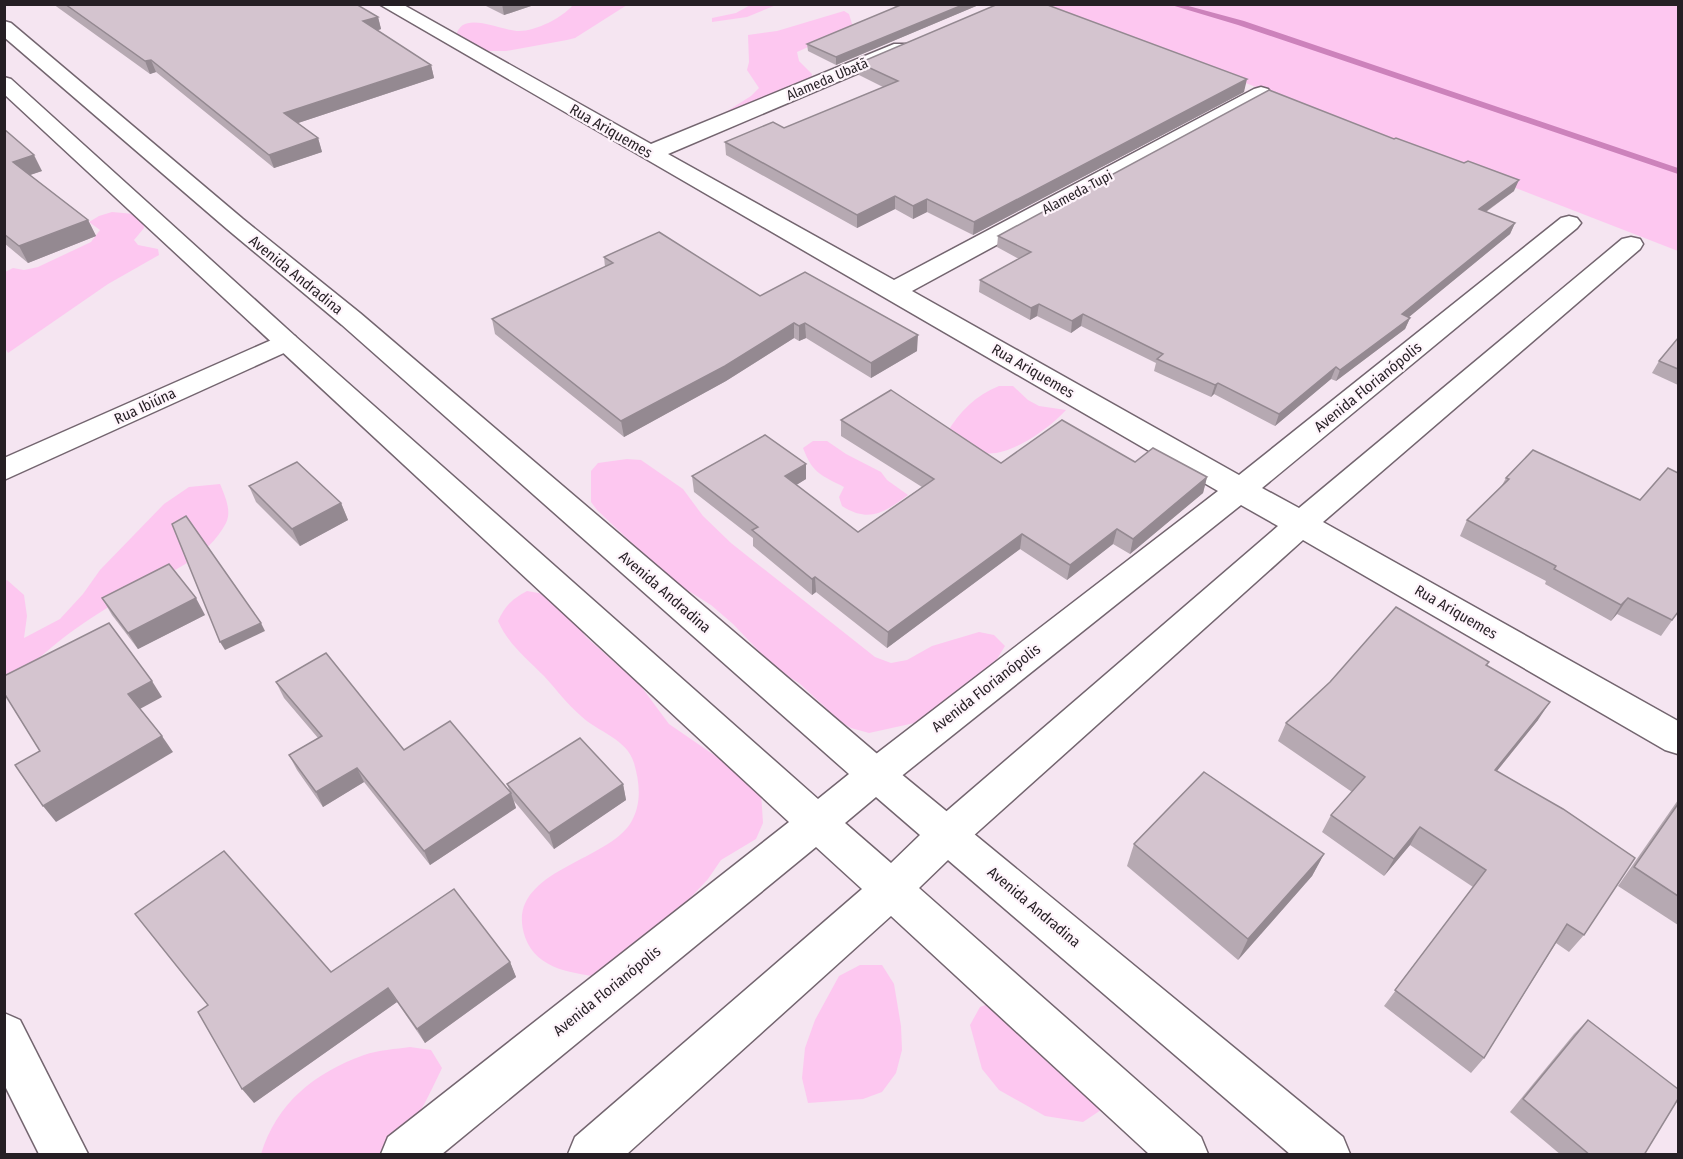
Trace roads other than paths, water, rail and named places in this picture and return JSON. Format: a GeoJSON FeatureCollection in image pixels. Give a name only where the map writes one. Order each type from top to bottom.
{"type":"FeatureCollection","features":[{"type":"Feature","properties":{"kind":"street","name":"Rua Ariquemes"},"geometry":{"type":"LineString","coordinates":[[388,4],[1678,739]]}},
{"type":"Feature","properties":{"kind":"street","name":"Avenida Andradina"},"geometry":{"type":"LineString","coordinates":[[4,27],[208,235],[285,342],[1184,1155]]}},
{"type":"Feature","properties":{"kind":"street","name":"Alameda Ubatã"},"geometry":{"type":"LineString","coordinates":[[650,153],[919,41]]}},
{"type":"Feature","properties":{"kind":"street","name":"Avenida Andradina"},"geometry":{"type":"LineString","coordinates":[[4,83],[208,235],[351,320],[876,775],[1326,1155]]}},
{"type":"Feature","properties":{"kind":"street","name":"Alameda Tupi"},"geometry":{"type":"LineString","coordinates":[[893,291],[1261,93]]}},
{"type":"Feature","properties":{"kind":"street","name":"Avenida Florianópolis"},"geometry":{"type":"LineString","coordinates":[[405,1155],[816,822],[1241,489],[1569,223]]}},
{"type":"Feature","properties":{"kind":"street"},"geometry":{"type":"LineString","coordinates":[[592,1155],[890,890],[948,834],[1301,524],[1631,244]]}},
{"type":"Feature","properties":{"kind":"street","name":"Rua Ibiúna"},"geometry":{"type":"LineString","coordinates":[[4,470],[285,342]]}},
{"type":"Feature","properties":{"kind":"street"},"geometry":{"type":"LineString","coordinates":[[4,1035],[64,1155]]}},
{"type":"Feature","properties":{"kind":"waterway"},"geometry":{"type":"LineString","coordinates":[[1171,4],[1241,23],[1678,171]]}}]}
